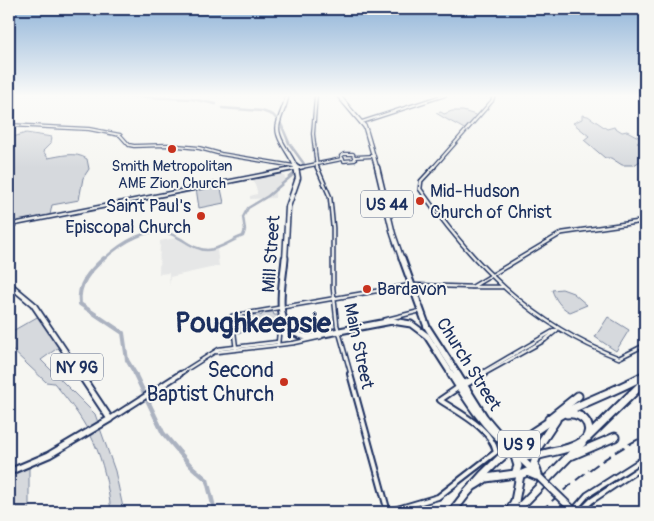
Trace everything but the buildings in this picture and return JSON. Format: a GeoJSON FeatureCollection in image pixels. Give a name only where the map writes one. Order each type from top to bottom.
{"type":"FeatureCollection","features":[{"type":"Feature","properties":{"kind":"highway"},"geometry":{"type":"LineString","coordinates":[[280,119],[278,134],[298,174]]}},
{"type":"Feature","properties":{"kind":"highway","name":"Church Street"},"geometry":{"type":"LineString","coordinates":[[360,119],[374,156],[384,190],[393,234],[420,311],[461,386]]}},
{"type":"Feature","properties":{"kind":"highway","name":"Mill Street"},"geometry":{"type":"LineString","coordinates":[[281,309],[288,207],[297,185],[298,174]]}},
{"type":"Feature","properties":{"kind":"highway","name":"US 44"},"geometry":{"type":"LineString","coordinates":[[281,309],[283,323],[293,333],[308,337],[326,335],[373,324]]}},
{"type":"Feature","properties":{"kind":"highway","name":"Church Street"},"geometry":{"type":"LineString","coordinates":[[373,324],[394,321],[408,323],[424,332],[487,422],[511,450],[574,512]]}},
{"type":"Feature","properties":{"kind":"highway","name":"US 9"},"geometry":{"type":"LineString","coordinates":[[465,493],[489,468],[541,428],[560,416],[625,387],[645,375]]}},
{"type":"Feature","properties":{"kind":"highway","name":"US 9"},"geometry":{"type":"LineString","coordinates":[[514,512],[645,381]]}},
{"type":"Feature","properties":{"kind":"highway"},"geometry":{"type":"LineString","coordinates":[[541,428],[561,407],[578,396]]}},
{"type":"Feature","properties":{"kind":"highway"},"geometry":{"type":"LineString","coordinates":[[511,450],[525,457],[532,456],[548,430],[560,416],[573,413],[584,418],[589,427],[585,440],[537,456],[535,465],[539,477]]}},
{"type":"Feature","properties":{"kind":"highway"},"geometry":{"type":"LineString","coordinates":[[566,460],[615,437]]}},
{"type":"Feature","properties":{"kind":"highway"},"geometry":{"type":"LineString","coordinates":[[453,512],[465,493],[484,479],[515,474],[518,466],[511,450]]}},
{"type":"Feature","properties":{"kind":"highway"},"geometry":{"type":"LineString","coordinates":[[509,512],[514,501],[520,475],[527,472],[539,477]]}},
{"type":"Feature","properties":{"kind":"main road","name":"NY 9G"},"geometry":{"type":"LineString","coordinates":[[9,284],[33,304],[110,419]]}},
{"type":"Feature","properties":{"kind":"main road"},"geometry":{"type":"LineString","coordinates":[[9,472],[49,455],[110,419]]}},
{"type":"Feature","properties":{"kind":"street","name":"Main Street"},"geometry":{"type":"LineString","coordinates":[[314,119],[313,134],[316,164],[330,197],[333,227],[334,298],[338,332],[387,512]]}},
{"type":"Feature","properties":{"kind":"street"},"geometry":{"type":"LineString","coordinates":[[362,122],[370,119]]}},
{"type":"Feature","properties":{"kind":"street"},"geometry":{"type":"LineString","coordinates":[[476,119],[420,182],[420,189],[442,222],[502,286],[557,330],[619,358],[645,345]]}},
{"type":"Feature","properties":{"kind":"street"},"geometry":{"type":"LineString","coordinates":[[9,125],[89,129],[120,135],[130,146],[185,146],[228,155],[306,166],[342,158],[342,155],[348,154],[353,154],[355,157],[374,156]]}},
{"type":"Feature","properties":{"kind":"street"},"geometry":{"type":"LineString","coordinates":[[342,158],[345,162],[350,162],[355,157]]}},
{"type":"Feature","properties":{"kind":"street"},"geometry":{"type":"LineString","coordinates":[[281,163],[286,166],[283,170]]}},
{"type":"Feature","properties":{"kind":"street"},"geometry":{"type":"LineString","coordinates":[[290,169],[295,165]]}},
{"type":"Feature","properties":{"kind":"street"},"geometry":{"type":"LineString","coordinates":[[283,170],[295,165]]}},
{"type":"Feature","properties":{"kind":"street"},"geometry":{"type":"LineString","coordinates":[[9,225],[283,170],[294,169],[298,174]]}},
{"type":"Feature","properties":{"kind":"street"},"geometry":{"type":"LineString","coordinates":[[472,287],[562,233],[645,221]]}},
{"type":"Feature","properties":{"kind":"street"},"geometry":{"type":"LineString","coordinates":[[236,348],[232,316],[411,285],[502,286]]}},
{"type":"Feature","properties":{"kind":"street","name":"Mill Street"},"geometry":{"type":"LineString","coordinates":[[278,344],[281,309]]}},
{"type":"Feature","properties":{"kind":"street"},"geometry":{"type":"LineString","coordinates":[[373,324],[420,311]]}},
{"type":"Feature","properties":{"kind":"street"},"geometry":{"type":"LineString","coordinates":[[387,512],[438,498],[494,454],[497,450],[495,444],[481,429],[440,400],[461,386],[539,343],[557,330]]}},
{"type":"Feature","properties":{"kind":"street"},"geometry":{"type":"LineString","coordinates":[[214,352],[307,341],[326,335]]}},
{"type":"Feature","properties":{"kind":"street"},"geometry":{"type":"LineString","coordinates":[[110,419],[214,352],[231,344],[235,338]]}},
{"type":"Feature","properties":{"kind":"street"},"geometry":{"type":"LineString","coordinates":[[222,348],[236,348]]}},
{"type":"Feature","properties":{"kind":"street"},"geometry":{"type":"LineString","coordinates":[[574,512],[587,496],[645,458]]}},
{"type":"Feature","properties":{"kind":"street"},"geometry":{"type":"LineString","coordinates":[[580,512],[591,501],[645,465]]}},
{"type":"Feature","properties":{"kind":"shaded area"},"geometry":{"type":"Polygon","coordinates":[[[447,119],[476,119],[466,130],[447,119]]]}},
{"type":"Feature","properties":{"kind":"shaded area"},"geometry":{"type":"Polygon","coordinates":[[[581,119],[593,119],[607,129],[614,127],[622,132],[627,131],[644,140],[637,142],[645,149],[645,160],[634,165],[622,165],[611,158],[605,158],[584,140],[589,136],[573,123],[581,119]]]}},
{"type":"Feature","properties":{"kind":"shaded area"},"geometry":{"type":"Polygon","coordinates":[[[9,131],[10,138],[26,133],[52,137],[51,143],[43,151],[48,158],[78,155],[87,159],[89,169],[83,178],[79,200],[52,205],[50,215],[9,223],[9,131]]]}},
{"type":"Feature","properties":{"kind":"shaded area"},"geometry":{"type":"Polygon","coordinates":[[[282,172],[286,180],[275,190],[275,198],[250,199],[250,196],[257,194],[252,178],[282,172]]]}},
{"type":"Feature","properties":{"kind":"shaded area"},"geometry":{"type":"Polygon","coordinates":[[[220,184],[224,203],[199,208],[196,188],[220,184]]]}},
{"type":"Feature","properties":{"kind":"shaded area"},"geometry":{"type":"Polygon","coordinates":[[[175,238],[199,250],[217,250],[219,266],[170,277],[169,286],[169,273],[159,274],[160,241],[175,238]]]}},
{"type":"Feature","properties":{"kind":"shaded area"},"geometry":{"type":"Polygon","coordinates":[[[562,289],[573,293],[587,305],[570,312],[559,303],[552,290],[562,289]]]}},
{"type":"Feature","properties":{"kind":"shaded area"},"geometry":{"type":"Polygon","coordinates":[[[273,312],[274,315],[278,315],[277,326],[266,328],[265,325],[259,326],[258,318],[249,319],[249,328],[244,329],[244,332],[238,333],[236,322],[239,318],[258,314],[261,316],[263,313],[273,312]]]}},
{"type":"Feature","properties":{"kind":"shaded area"},"geometry":{"type":"Polygon","coordinates":[[[39,316],[59,347],[41,360],[95,414],[115,471],[124,512],[111,512],[105,474],[100,458],[87,428],[78,414],[54,383],[46,382],[9,347],[9,333],[39,316]]]}},
{"type":"Feature","properties":{"kind":"shaded area"},"geometry":{"type":"Polygon","coordinates":[[[608,317],[629,330],[616,351],[595,337],[608,317]]]}},
{"type":"Feature","properties":{"kind":"shaded area"},"geometry":{"type":"Polygon","coordinates":[[[29,467],[29,512],[9,512],[9,476],[29,467]]]}},
{"type":"Feature","properties":{"kind":"waterway"},"geometry":{"type":"LineString","coordinates":[[277,119],[281,124],[289,143],[304,164]]}},
{"type":"Feature","properties":{"kind":"waterway"},"geometry":{"type":"LineString","coordinates":[[103,260],[118,247],[146,233],[166,233],[203,250],[221,247],[243,236],[245,230],[243,217],[248,208],[268,196],[295,173]]}},
{"type":"Feature","properties":{"kind":"waterway"},"geometry":{"type":"LineString","coordinates":[[104,258],[86,278],[81,290],[80,304],[123,333],[127,360],[136,375]]}},
{"type":"Feature","properties":{"kind":"waterway"},"geometry":{"type":"LineString","coordinates":[[135,374],[163,433],[191,466],[207,480],[215,512]]}},
{"type":"Feature","properties":{"kind":"railway"},"geometry":{"type":"LineString","coordinates":[[540,512],[590,470],[630,443],[645,436]]}},
{"type":"Feature","properties":{"kind":"place","name":"Smith Metropolitan AME Zion Church"},"geometry":{"type":"Point","coordinates":[172,149]}},
{"type":"Feature","properties":{"kind":"place","name":"Mid-Hudson Church of Christ"},"geometry":{"type":"Point","coordinates":[420,201]}},
{"type":"Feature","properties":{"kind":"place","name":"Saint Paul's Episcopal Church"},"geometry":{"type":"Point","coordinates":[201,216]}},
{"type":"Feature","properties":{"kind":"place","name":"Bardavon"},"geometry":{"type":"Point","coordinates":[367,289]}},
{"type":"Feature","properties":{"kind":"place","name":"Second Baptist Church"},"geometry":{"type":"Point","coordinates":[284,382]}},
{"type":"Feature","properties":{"kind":"district","name":"Poughkeepsie"},"geometry":{"type":"Point","coordinates":[253,322]}}]}
